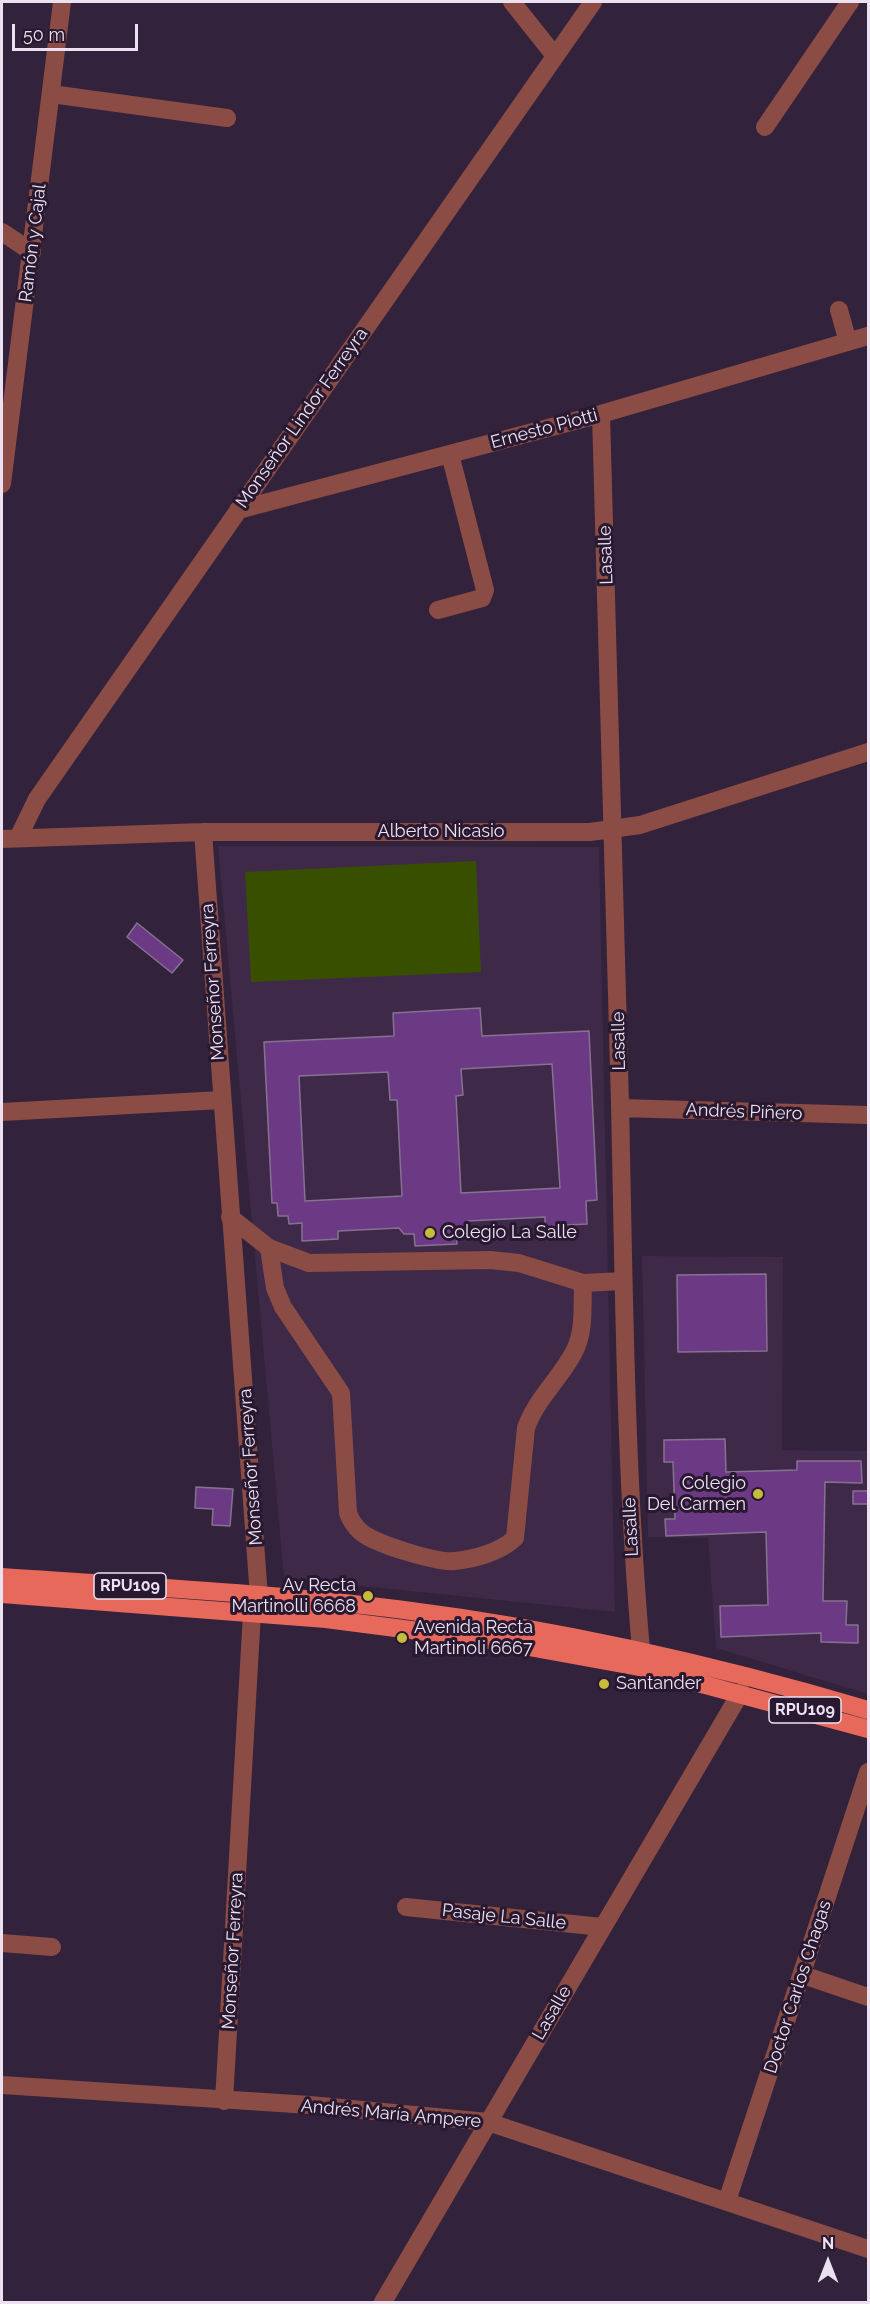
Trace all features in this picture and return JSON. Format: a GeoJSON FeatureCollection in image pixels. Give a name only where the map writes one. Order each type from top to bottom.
{"type":"FeatureCollection","features":[{"type":"Feature","properties":{"kind":"main road","name":"RPU109"},"geometry":{"type":"LineString","coordinates":[[2,1577],[256,1605]]}},
{"type":"Feature","properties":{"kind":"main road","name":"RPU109"},"geometry":{"type":"LineString","coordinates":[[2,1594],[430,1614],[640,1658],[752,1676],[868,1710]]}},
{"type":"Feature","properties":{"kind":"main road","name":"RPU109"},"geometry":{"type":"LineString","coordinates":[[640,1658],[741,1692],[868,1729]]}},
{"type":"Feature","properties":{"kind":"street","name":"Ramón y Cajal"},"geometry":{"type":"LineString","coordinates":[[2,484],[62,2]]}},
{"type":"Feature","properties":{"kind":"street"},"geometry":{"type":"LineString","coordinates":[[512,2],[555,56]]}},
{"type":"Feature","properties":{"kind":"street","name":"Monseñor Lindor Ferreyra"},"geometry":{"type":"LineString","coordinates":[[10,838],[593,2]]}},
{"type":"Feature","properties":{"kind":"street"},"geometry":{"type":"LineString","coordinates":[[765,127],[850,2]]}},
{"type":"Feature","properties":{"kind":"street"},"geometry":{"type":"LineString","coordinates":[[51,94],[228,118]]}},
{"type":"Feature","properties":{"kind":"street"},"geometry":{"type":"LineString","coordinates":[[2,232],[32,252]]}},
{"type":"Feature","properties":{"kind":"street"},"geometry":{"type":"LineString","coordinates":[[839,310],[848,342]]}},
{"type":"Feature","properties":{"kind":"street","name":"Ernesto Piotti"},"geometry":{"type":"LineString","coordinates":[[238,510],[601,414],[868,336]]}},
{"type":"Feature","properties":{"kind":"street","name":"Lasalle"},"geometry":{"type":"LineString","coordinates":[[601,414],[614,828],[631,1542],[640,1658]]}},
{"type":"Feature","properties":{"kind":"street"},"geometry":{"type":"LineString","coordinates":[[438,610],[482,598],[485,590],[450,454]]}},
{"type":"Feature","properties":{"kind":"street","name":"Alberto Nicasio"},"geometry":{"type":"LineString","coordinates":[[10,838],[203,832],[590,832],[640,825],[868,752]]}},
{"type":"Feature","properties":{"kind":"street","name":"Monseñor Ferreyra"},"geometry":{"type":"LineString","coordinates":[[203,832],[221,1100],[247,1410],[256,1605],[224,2101]]}},
{"type":"Feature","properties":{"kind":"street"},"geometry":{"type":"LineString","coordinates":[[2,1112],[221,1100]]}},
{"type":"Feature","properties":{"kind":"street","name":"Andrés Piñero"},"geometry":{"type":"LineString","coordinates":[[620,1108],[868,1115]]}},
{"type":"Feature","properties":{"kind":"street"},"geometry":{"type":"LineString","coordinates":[[230,1217],[269,1248],[309,1263],[490,1260],[519,1263],[583,1283],[623,1281]]}},
{"type":"Feature","properties":{"kind":"street"},"geometry":{"type":"LineString","coordinates":[[269,1248],[275,1288],[283,1307],[341,1392],[348,1514],[353,1524],[363,1534],[407,1552],[442,1560],[454,1561],[493,1551],[515,1538],[526,1428],[531,1415],[574,1353],[581,1332],[583,1283]]}},
{"type":"Feature","properties":{"kind":"street","name":"Lasalle"},"geometry":{"type":"LineString","coordinates":[[383,2302],[741,1692]]}},
{"type":"Feature","properties":{"kind":"street","name":"Doctor Carlos Chagas"},"geometry":{"type":"LineString","coordinates":[[727,2201],[868,1772]]}},
{"type":"Feature","properties":{"kind":"street","name":"Pasaje La Salle"},"geometry":{"type":"LineString","coordinates":[[406,1907],[602,1927]]}},
{"type":"Feature","properties":{"kind":"street"},"geometry":{"type":"LineString","coordinates":[[2,1942],[52,1947]]}},
{"type":"Feature","properties":{"kind":"street"},"geometry":{"type":"LineString","coordinates":[[803,1975],[868,1997]]}},
{"type":"Feature","properties":{"kind":"street","name":"Andrés María Ampere"},"geometry":{"type":"LineString","coordinates":[[2,2085],[322,2106],[488,2122],[868,2249]]}},
{"type":"Feature","properties":{"kind":"shaded area","name":"Colegio La Salle"},"geometry":{"type":"Polygon","coordinates":[[[218,846],[599,847],[615,1612],[284,1578],[218,846]]]}},
{"type":"Feature","properties":{"kind":"shaded area","name":"Colegio Del Carmen"},"geometry":{"type":"Polygon","coordinates":[[[642,1256],[783,1257],[782,1450],[868,1451],[868,1694],[716,1648],[708,1538],[648,1537],[642,1256]]]}},
{"type":"Feature","properties":{"kind":"green space"},"geometry":{"type":"Polygon","coordinates":[[[476,861],[481,972],[251,982],[245,872],[476,861]]]}},
{"type":"Feature","properties":{"kind":"building"},"geometry":{"type":"Polygon","coordinates":[[[137,923],[183,960],[172,973],[127,937],[137,923]]]}},
{"type":"Feature","properties":{"kind":"building","name":"Colegio La Salle"},"geometry":{"type":"Polygon","coordinates":[[[480,1008],[482,1036],[589,1031],[597,1200],[586,1201],[587,1224],[545,1226],[545,1217],[468,1221],[468,1232],[456,1232],[457,1244],[415,1246],[414,1234],[404,1234],[399,1228],[338,1231],[338,1239],[302,1241],[302,1223],[289,1224],[288,1216],[278,1216],[277,1203],[272,1203],[264,1042],[394,1036],[393,1013],[480,1008]],[[552,1064],[461,1069],[463,1095],[456,1096],[461,1193],[560,1188],[552,1064]],[[388,1072],[299,1076],[305,1201],[402,1196],[397,1100],[390,1100],[388,1072]]]}},
{"type":"Feature","properties":{"kind":"building"},"geometry":{"type":"Polygon","coordinates":[[[766,1274],[767,1351],[678,1352],[677,1275],[766,1274]]]}},
{"type":"Feature","properties":{"kind":"building"},"geometry":{"type":"Polygon","coordinates":[[[725,1439],[726,1472],[797,1470],[797,1461],[861,1461],[862,1483],[825,1482],[823,1601],[847,1601],[846,1625],[858,1625],[858,1643],[821,1642],[821,1633],[721,1637],[720,1606],[768,1605],[766,1532],[666,1536],[665,1519],[675,1519],[673,1462],[664,1462],[664,1440],[725,1439]]]}},
{"type":"Feature","properties":{"kind":"building"},"geometry":{"type":"Polygon","coordinates":[[[196,1487],[233,1489],[230,1526],[212,1525],[213,1509],[195,1508],[196,1487]]]}},
{"type":"Feature","properties":{"kind":"building"},"geometry":{"type":"Polygon","coordinates":[[[853,1491],[868,1491],[868,1504],[853,1504],[853,1491]]]}},
{"type":"Feature","properties":{"kind":"place","name":"Colegio La Salle"},"geometry":{"type":"Point","coordinates":[430,1233]}},
{"type":"Feature","properties":{"kind":"place","name":"Colegio Del Carmen"},"geometry":{"type":"Point","coordinates":[758,1494]}},
{"type":"Feature","properties":{"kind":"place","name":"Av Recta Martinolli 6668"},"geometry":{"type":"Point","coordinates":[368,1596]}},
{"type":"Feature","properties":{"kind":"place","name":"Avenida Recta Martinoli 6667"},"geometry":{"type":"Point","coordinates":[402,1638]}},
{"type":"Feature","properties":{"kind":"place","name":"Santander"},"geometry":{"type":"Point","coordinates":[604,1684]}}]}
